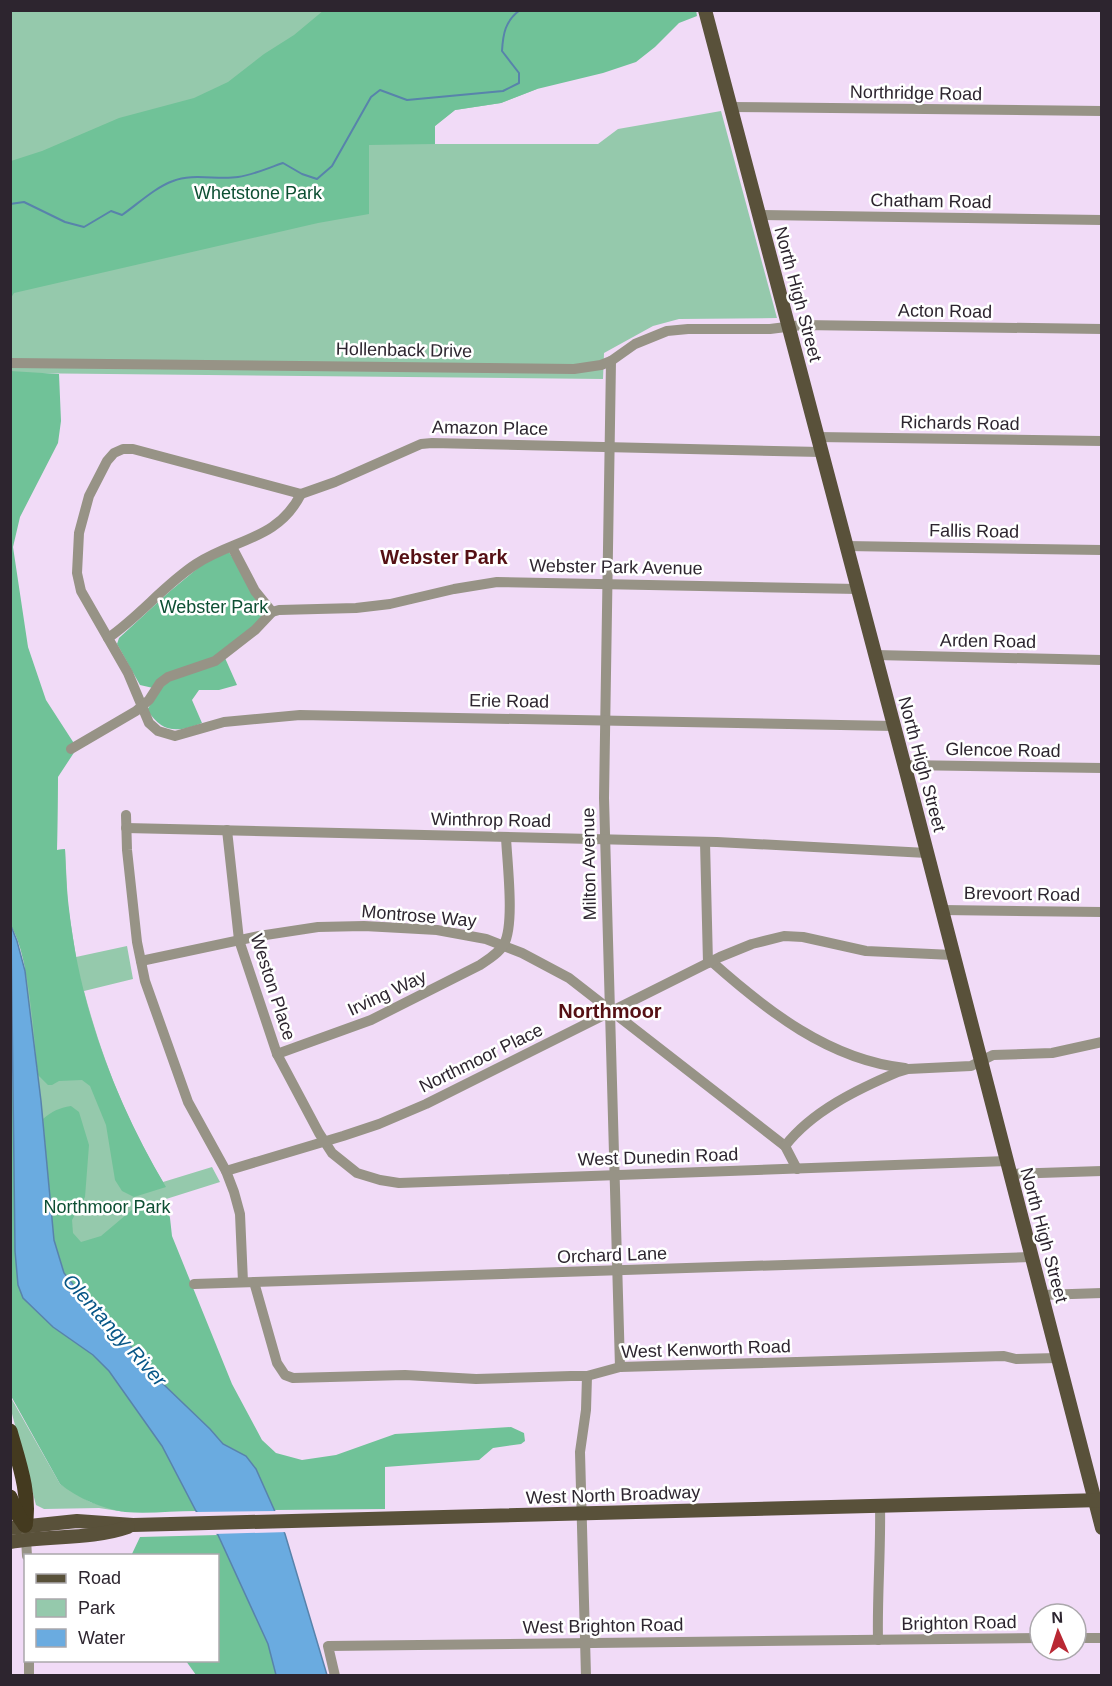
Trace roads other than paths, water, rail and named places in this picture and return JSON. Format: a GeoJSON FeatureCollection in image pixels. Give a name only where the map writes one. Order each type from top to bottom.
{"type":"FeatureCollection","features":[{"type":"Feature","properties":{"kind":"highway"},"geometry":{"type":"LineString","coordinates":[[10,1431],[26,1501],[27,1513],[20,1530]]}},
{"type":"Feature","properties":{"kind":"highway"},"geometry":{"type":"LineString","coordinates":[[10,1497],[18,1515],[20,1530]]}},
{"type":"Feature","properties":{"kind":"main road","name":"North High Street"},"geometry":{"type":"LineString","coordinates":[[705,10],[1031,1257],[1098,1500],[1101,1528]]}},
{"type":"Feature","properties":{"kind":"main road","name":"West North Broadway"},"geometry":{"type":"LineString","coordinates":[[10,1542],[20,1530],[85,1521],[139,1525],[1098,1500]]}},
{"type":"Feature","properties":{"kind":"street","name":"Northridge Road"},"geometry":{"type":"LineString","coordinates":[[730,108],[1101,111]]}},
{"type":"Feature","properties":{"kind":"street","name":"Chatham Road"},"geometry":{"type":"LineString","coordinates":[[759,215],[1101,220]]}},
{"type":"Feature","properties":{"kind":"street","name":"Acton Road"},"geometry":{"type":"LineString","coordinates":[[788,327],[1101,329]]}},
{"type":"Feature","properties":{"kind":"street","name":"Hollenback Drive"},"geometry":{"type":"LineString","coordinates":[[10,363],[574,369],[611,361],[635,344],[667,331],[788,327]]}},
{"type":"Feature","properties":{"kind":"street","name":"Milton Avenue"},"geometry":{"type":"LineString","coordinates":[[611,361],[605,839],[620,1367]]}},
{"type":"Feature","properties":{"kind":"street","name":"Richards Road"},"geometry":{"type":"LineString","coordinates":[[817,437],[1101,441]]}},
{"type":"Feature","properties":{"kind":"street","name":"Amazon Place"},"geometry":{"type":"LineString","coordinates":[[301,494],[335,482],[421,444],[821,452]]}},
{"type":"Feature","properties":{"kind":"street","name":"Erie Road"},"geometry":{"type":"LineString","coordinates":[[301,494],[133,449],[123,449],[114,453],[107,461],[89,496],[83,514],[79,533],[77,573],[81,591],[135,688],[149,723],[158,731],[175,736],[224,722],[300,715],[893,726]]}},
{"type":"Feature","properties":{"kind":"street"},"geometry":{"type":"LineString","coordinates":[[108,638],[133,621],[165,588],[197,563],[259,536],[271,528],[296,503],[301,494]]}},
{"type":"Feature","properties":{"kind":"street","name":"Fallis Road"},"geometry":{"type":"LineString","coordinates":[[846,546],[1101,550]]}},
{"type":"Feature","properties":{"kind":"street"},"geometry":{"type":"LineString","coordinates":[[71,749],[142,706],[168,677],[215,661],[255,630],[272,612],[255,591],[232,547]]}},
{"type":"Feature","properties":{"kind":"street","name":"Webster Park Avenue"},"geometry":{"type":"LineString","coordinates":[[272,612],[390,604],[454,589],[497,582],[858,589]]}},
{"type":"Feature","properties":{"kind":"street","name":"Arden Road"},"geometry":{"type":"LineString","coordinates":[[875,656],[1101,660]]}},
{"type":"Feature","properties":{"kind":"street"},"geometry":{"type":"LineString","coordinates":[[135,688],[153,692]]}},
{"type":"Feature","properties":{"kind":"street","name":"Glencoe Road"},"geometry":{"type":"LineString","coordinates":[[904,765],[1101,768]]}},
{"type":"Feature","properties":{"kind":"street"},"geometry":{"type":"LineString","coordinates":[[126,815],[137,942],[145,981],[188,1102],[226,1171],[240,1214],[249,1282]]}},
{"type":"Feature","properties":{"kind":"street","name":"Winthrop Road"},"geometry":{"type":"LineString","coordinates":[[126,828],[705,842],[927,853]]}},
{"type":"Feature","properties":{"kind":"street","name":"Weston Place"},"geometry":{"type":"LineString","coordinates":[[227,830],[239,940],[277,1054],[324,1142]]}},
{"type":"Feature","properties":{"kind":"street"},"geometry":{"type":"LineString","coordinates":[[503,945],[509,923],[506,837]]}},
{"type":"Feature","properties":{"kind":"street"},"geometry":{"type":"LineString","coordinates":[[705,842],[709,962],[795,1028],[845,1052],[886,1065],[908,1068],[971,1066],[993,1055],[1052,1053],[1101,1042]]}},
{"type":"Feature","properties":{"kind":"street","name":"Brevoort Road"},"geometry":{"type":"LineString","coordinates":[[942,910],[1101,912]]}},
{"type":"Feature","properties":{"kind":"street","name":"Montrose Way"},"geometry":{"type":"LineString","coordinates":[[141,961],[239,940],[318,927],[364,926],[437,930],[464,934],[503,945],[550,966],[569,978],[785,1146],[797,1168]]}},
{"type":"Feature","properties":{"kind":"street","name":"Northmoor Place"},"geometry":{"type":"LineString","coordinates":[[226,1171],[379,1124],[426,1104],[709,962],[752,944],[784,936],[803,937],[866,951],[953,955]]}},
{"type":"Feature","properties":{"kind":"street","name":"Irving Way"},"geometry":{"type":"LineString","coordinates":[[277,1054],[338,1034],[401,1006],[480,965],[493,957],[503,945]]}},
{"type":"Feature","properties":{"kind":"street"},"geometry":{"type":"LineString","coordinates":[[785,1146],[805,1124],[839,1102],[863,1088],[908,1068]]}},
{"type":"Feature","properties":{"kind":"street","name":"West Dunedin Road"},"geometry":{"type":"LineString","coordinates":[[324,1142],[332,1154],[357,1173],[389,1182],[797,1168],[1008,1167],[1101,1171]]}},
{"type":"Feature","properties":{"kind":"street","name":"Orchard Lane"},"geometry":{"type":"LineString","coordinates":[[194,1284],[1031,1257]]}},
{"type":"Feature","properties":{"kind":"street","name":"West Kenworth Road"},"geometry":{"type":"LineString","coordinates":[[249,1282],[277,1363],[285,1375],[293,1378],[405,1375],[476,1378],[587,1376],[620,1367],[987,1357],[1058,1358]]}},
{"type":"Feature","properties":{"kind":"street"},"geometry":{"type":"LineString","coordinates":[[1042,1295],[1101,1293]]}},
{"type":"Feature","properties":{"kind":"street"},"geometry":{"type":"LineString","coordinates":[[586,1676],[580,1452],[586,1410],[587,1376]]}},
{"type":"Feature","properties":{"kind":"street"},"geometry":{"type":"LineString","coordinates":[[878,1640],[880,1505]]}},
{"type":"Feature","properties":{"kind":"street"},"geometry":{"type":"LineString","coordinates":[[20,1530],[26,1554]]}},
{"type":"Feature","properties":{"kind":"street","name":"Brighton Road"},"geometry":{"type":"LineString","coordinates":[[878,1640],[1028,1638]]}},
{"type":"Feature","properties":{"kind":"street","name":"West Brighton Road"},"geometry":{"type":"LineString","coordinates":[[335,1676],[328,1646],[878,1640]]}},
{"type":"Feature","properties":{"kind":"water"},"geometry":{"type":"Polygon","coordinates":[[[11,926],[25,971],[41,1101],[54,1240],[64,1273],[98,1316],[127,1342],[159,1380],[223,1444],[246,1456],[256,1469],[285,1534],[327,1675],[276,1675],[268,1644],[218,1535],[196,1511],[162,1446],[109,1371],[93,1355],[53,1327],[23,1298],[18,1285],[15,1251],[11,926]]]}},
{"type":"Feature","properties":{"kind":"waterway"},"geometry":{"type":"LineString","coordinates":[[10,204],[24,202],[65,222],[84,227],[111,211],[122,215],[146,196],[180,179],[238,177],[283,163],[302,174],[317,179],[332,166],[371,97],[380,90],[407,100],[503,91],[519,83],[519,73],[502,51],[506,28],[520,10]]}},
{"type":"Feature","properties":{"kind":"district","name":"Webster Park"},"geometry":{"type":"Point","coordinates":[444,557]}},
{"type":"Feature","properties":{"kind":"district","name":"Northmoor"},"geometry":{"type":"Point","coordinates":[610,1011]}},
{"type":"Feature","properties":{"kind":"park label","name":"Whetstone Park"},"geometry":{"type":"Point","coordinates":[258,193]}},
{"type":"Feature","properties":{"kind":"park label","name":"Northmoor Park"},"geometry":{"type":"Point","coordinates":[107,1207]}},
{"type":"Feature","properties":{"kind":"water label","name":"Olentangy River"},"geometry":{"type":"Point","coordinates":[115,1330]}}]}
